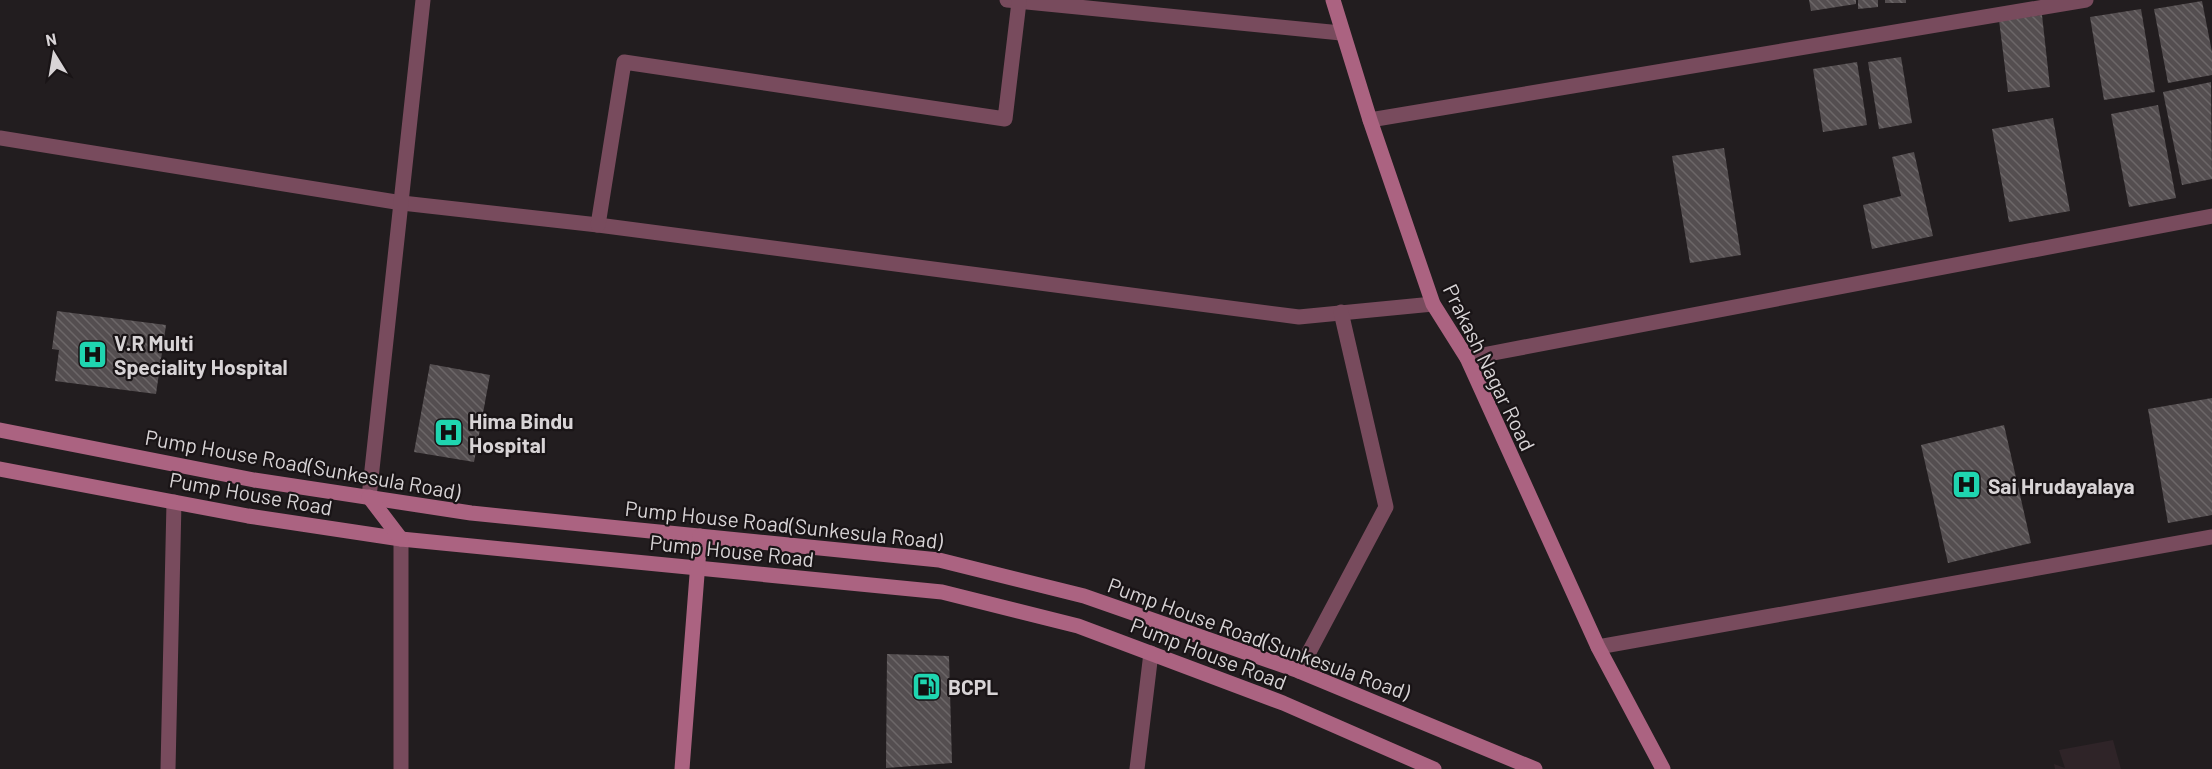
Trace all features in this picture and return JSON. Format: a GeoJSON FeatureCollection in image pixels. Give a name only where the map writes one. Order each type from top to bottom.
{"type":"FeatureCollection","features":[{"type":"Feature","properties":{"kind":"main road","name":"Prakash Nagar Road"},"geometry":{"type":"LineString","coordinates":[[1333,0],[1341,33],[1433,304],[1467,358],[1598,647],[1663,769]]}},
{"type":"Feature","properties":{"kind":"main road","name":"Pump House Road(Sunkesula Road)"},"geometry":{"type":"LineString","coordinates":[[0,430],[254,480],[471,513],[939,560],[1084,596],[1299,671],[1535,769]]}},
{"type":"Feature","properties":{"kind":"main road","name":"Pump House Road"},"geometry":{"type":"LineString","coordinates":[[0,469],[248,516],[401,539],[942,592],[1078,626],[1283,703],[1434,769]]}},
{"type":"Feature","properties":{"kind":"main road"},"geometry":{"type":"LineString","coordinates":[[369,498],[401,539]]}},
{"type":"Feature","properties":{"kind":"main road"},"geometry":{"type":"LineString","coordinates":[[682,769],[700,536]]}},
{"type":"Feature","properties":{"kind":"street"},"geometry":{"type":"LineString","coordinates":[[369,498],[423,0]]}},
{"type":"Feature","properties":{"kind":"street"},"geometry":{"type":"LineString","coordinates":[[1370,120],[2086,0]]}},
{"type":"Feature","properties":{"kind":"street"},"geometry":{"type":"LineString","coordinates":[[598,225],[624,62],[1005,119],[1013,1],[1341,33]]}},
{"type":"Feature","properties":{"kind":"street"},"geometry":{"type":"LineString","coordinates":[[0,138],[402,203],[598,225],[1299,317],[1433,304]]}},
{"type":"Feature","properties":{"kind":"street"},"geometry":{"type":"LineString","coordinates":[[1467,358],[2212,216]]}},
{"type":"Feature","properties":{"kind":"street"},"geometry":{"type":"LineString","coordinates":[[1299,671],[1386,507],[1341,312]]}},
{"type":"Feature","properties":{"kind":"street"},"geometry":{"type":"LineString","coordinates":[[168,769],[174,502]]}},
{"type":"Feature","properties":{"kind":"street"},"geometry":{"type":"LineString","coordinates":[[1598,647],[2212,537]]}},
{"type":"Feature","properties":{"kind":"street"},"geometry":{"type":"LineString","coordinates":[[401,539],[401,769]]}},
{"type":"Feature","properties":{"kind":"street"},"geometry":{"type":"LineString","coordinates":[[1137,769],[1151,653]]}},
{"type":"Feature","properties":{"kind":"shaded area"},"geometry":{"type":"Polygon","coordinates":[[[2113,740],[2121,769],[2055,769],[2054,764],[2065,768],[2059,750],[2113,740]]]}},
{"type":"Feature","properties":{"kind":"building"},"geometry":{"type":"Polygon","coordinates":[[[1809,0],[1856,0],[1856,4],[1811,11],[1809,0]]]}},
{"type":"Feature","properties":{"kind":"building"},"geometry":{"type":"Polygon","coordinates":[[[1858,0],[1878,0],[1878,7],[1858,9],[1858,0]]]}},
{"type":"Feature","properties":{"kind":"building"},"geometry":{"type":"Polygon","coordinates":[[[1885,0],[1906,0],[1906,3],[1885,3],[1885,0]]]}},
{"type":"Feature","properties":{"kind":"building"},"geometry":{"type":"Polygon","coordinates":[[[2202,1],[2212,52],[2212,75],[2168,83],[2154,9],[2202,1]]]}},
{"type":"Feature","properties":{"kind":"building"},"geometry":{"type":"Polygon","coordinates":[[[2141,9],[2155,92],[2104,100],[2090,17],[2141,9]]]}},
{"type":"Feature","properties":{"kind":"building"},"geometry":{"type":"Polygon","coordinates":[[[2042,15],[2050,87],[2008,92],[1999,20],[2042,15]]]}},
{"type":"Feature","properties":{"kind":"building"},"geometry":{"type":"Polygon","coordinates":[[[1901,57],[1912,123],[1879,129],[1868,62],[1901,57]]]}},
{"type":"Feature","properties":{"kind":"building"},"geometry":{"type":"Polygon","coordinates":[[[1857,62],[1867,125],[1823,132],[1813,69],[1857,62]]]}},
{"type":"Feature","properties":{"kind":"building"},"geometry":{"type":"Polygon","coordinates":[[[2211,82],[2212,179],[2182,185],[2163,92],[2211,82]]]}},
{"type":"Feature","properties":{"kind":"building"},"geometry":{"type":"Polygon","coordinates":[[[2158,105],[2176,198],[2129,207],[2111,114],[2158,105]]]}},
{"type":"Feature","properties":{"kind":"building"},"geometry":{"type":"Polygon","coordinates":[[[2053,118],[2070,211],[2009,222],[1992,129],[2053,118]]]}},
{"type":"Feature","properties":{"kind":"building"},"geometry":{"type":"Polygon","coordinates":[[[1724,148],[1741,255],[1690,263],[1672,156],[1724,148]]]}},
{"type":"Feature","properties":{"kind":"building"},"geometry":{"type":"Polygon","coordinates":[[[1914,152],[1933,236],[1872,249],[1863,205],[1901,196],[1892,157],[1914,152]]]}},
{"type":"Feature","properties":{"kind":"building"},"geometry":{"type":"Polygon","coordinates":[[[57,311],[166,325],[156,394],[55,381],[59,350],[52,349],[57,311]]]}},
{"type":"Feature","properties":{"kind":"building"},"geometry":{"type":"Polygon","coordinates":[[[430,364],[490,375],[474,462],[414,452],[430,364]]]}},
{"type":"Feature","properties":{"kind":"building"},"geometry":{"type":"Polygon","coordinates":[[[2212,398],[2212,515],[2168,523],[2148,409],[2212,398]]]}},
{"type":"Feature","properties":{"kind":"building"},"geometry":{"type":"Polygon","coordinates":[[[2004,425],[2031,543],[1948,563],[1921,445],[2004,425]]]}},
{"type":"Feature","properties":{"kind":"building"},"geometry":{"type":"Polygon","coordinates":[[[887,654],[949,656],[952,763],[886,768],[887,654]]]}},
{"type":"Feature","properties":{"kind":"place","name":"V.R Multi Speciality Hospital"},"geometry":{"type":"Point","coordinates":[93,354]}},
{"type":"Feature","properties":{"kind":"place","name":"Hima Bindu Hospital"},"geometry":{"type":"Point","coordinates":[448,432]}},
{"type":"Feature","properties":{"kind":"place","name":"Sai Hrudayalaya"},"geometry":{"type":"Point","coordinates":[1967,485]}},
{"type":"Feature","properties":{"kind":"place","name":"BCPL"},"geometry":{"type":"Point","coordinates":[927,686]}}]}
